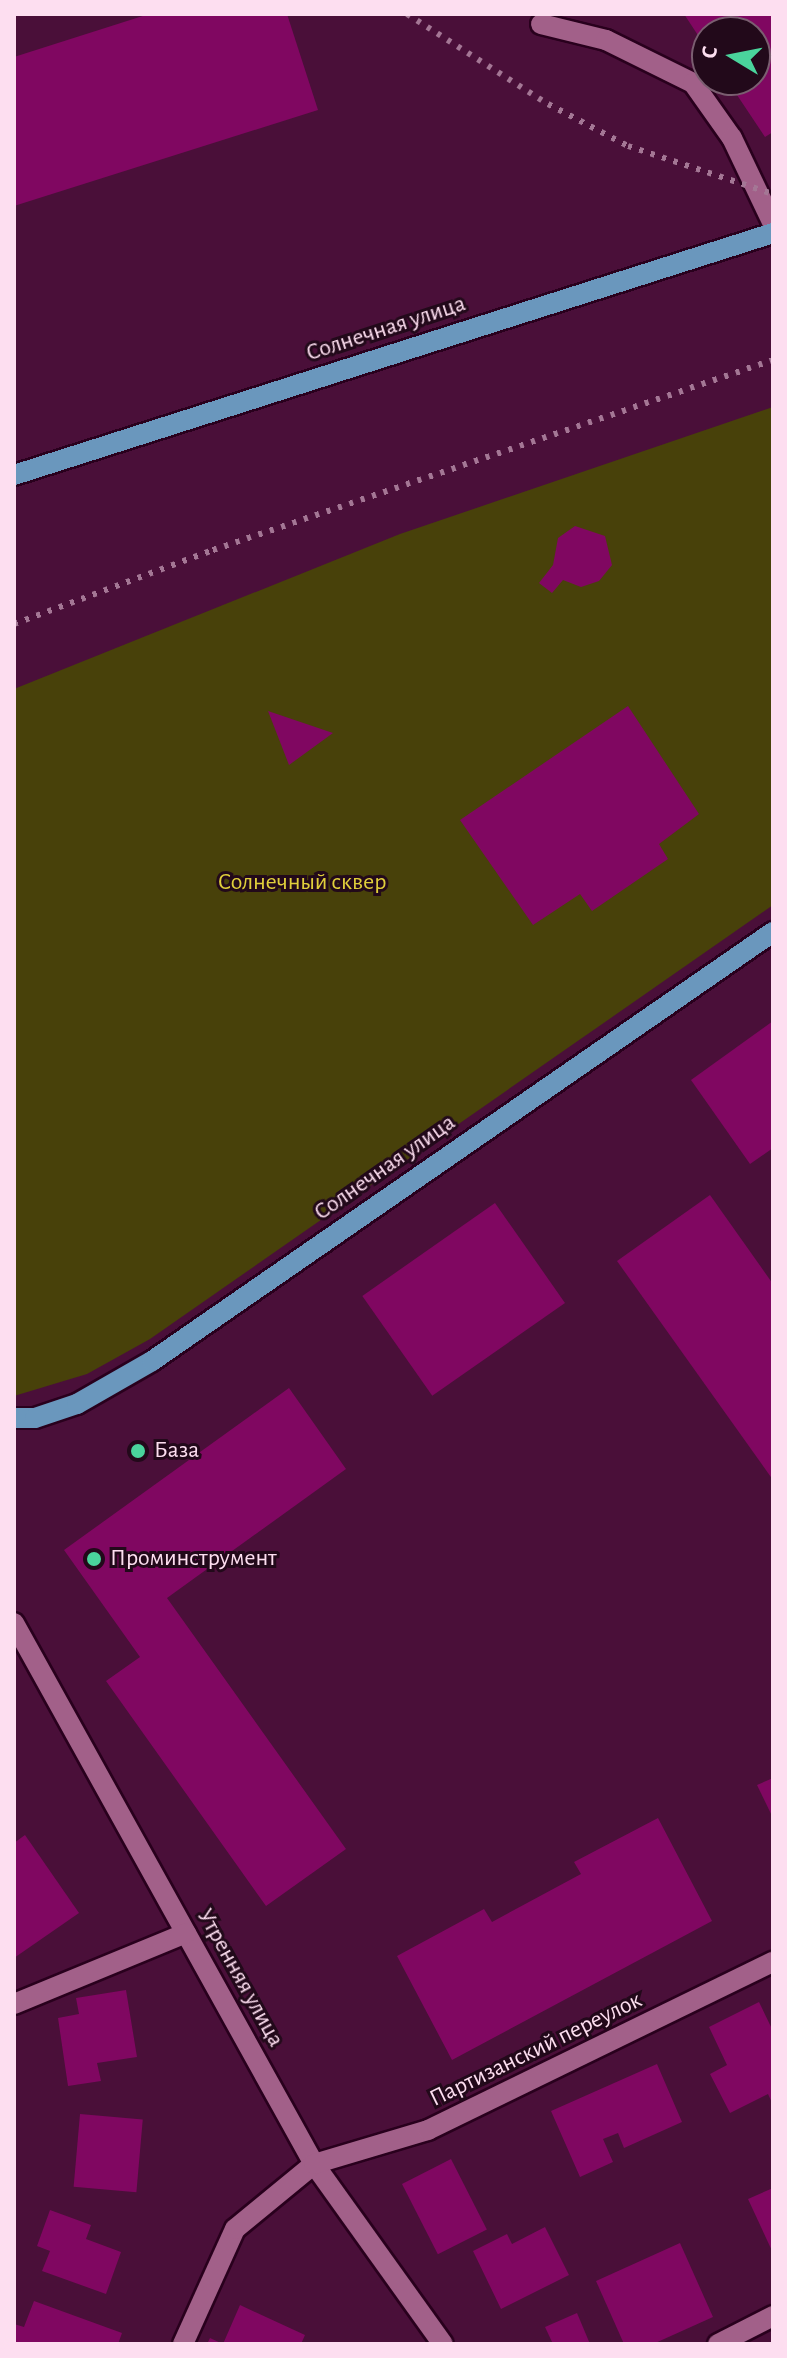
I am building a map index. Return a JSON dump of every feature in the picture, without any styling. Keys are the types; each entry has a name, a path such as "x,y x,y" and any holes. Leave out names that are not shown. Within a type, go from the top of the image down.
{"main road":[{"name":"Солнечная улица","path":"14,475 773,233"},
{"name":"Солнечная улица","path":"14,1418 35,1418 77,1404 152,1361 773,932"}],"street":[{"path":"541,24 606,40 693,83 732,138 773,224"},
{"name":"Утренняя улица","path":"14,1623 314,2164 443,2344"},
{"path":"14,2004 186,1933"},
{"name":"Партизанский переулок","path":"314,2164 428,2130 773,1962"},
{"path":"183,2344 235,2229 314,2164"},
{"path":"718,2344 773,2316"}],"green space":[{"name":"Солнечный сквер","path":"773,407 773,905 150,1339 87,1374 14,1396 14,689 400,534"}],"building":[{"path":"149,14 287,14 318,110 14,206 14,57"},
{"path":"684,14 773,14 773,132 765,137 738,96 771,96 771,16 691,16 691,25"},
{"path":"575,526 605,536 612,565 599,581 581,587 563,580 552,593 539,583 553,565 558,538"},
{"path":"628,706 699,814 659,844 668,859 592,911 580,894 533,925 460,820"},
{"path":"268,711 333,733 289,765"},
{"path":"773,1021 773,1148 750,1164 691,1080"},
{"path":"710,1195 773,1284 773,1480 617,1261"},
{"path":"495,1203 565,1303 432,1396 362,1296"},
{"path":"289,1388 346,1469 167,1598 346,1849 266,1906 106,1681 140,1657 64,1550"},
{"path":"773,1778 773,1818 757,1785"},
{"path":"658,1818 712,1921 452,2060 397,1956 484,1909 492,1922 581,1874 574,1862"},
{"path":"25,1835 79,1913 14,1958 14,1843"},
{"path":"126,1990 137,2057 97,2063 101,2081 68,2086 58,2018 79,2014 76,1998"},
{"path":"759,2002 773,2031 773,2105 768,2094 730,2113 710,2074 727,2065 709,2027"},
{"path":"657,2064 682,2122 624,2148 618,2133 603,2139 613,2162 580,2177 551,2111"},
{"path":"80,2114 143,2119 136,2192 74,2187"},
{"path":"451,2159 487,2229 438,2254 402,2184"},
{"path":"773,2188 773,2253 748,2199"},
{"path":"50,2210 91,2225 86,2239 121,2252 106,2294 42,2271 50,2251 37,2246"},
{"path":"545,2227 569,2275 501,2309 473,2251 507,2234 512,2244"},
{"path":"680,2243 713,2317 653,2344 624,2344 596,2281"},
{"path":"34,2301 122,2333 118,2344 14,2344 14,2324 24,2327"},
{"path":"240,2305 305,2335 301,2344 223,2344"},
{"path":"577,2313 590,2344 553,2344 545,2327"},
{"path":"210,2338 223,2344 207,2344"}],"railway":[{"path":"407,14 548,104 628,146 773,194"},
{"path":"14,624 213,550 773,360"}],"place":[{"name":"База","path":"138,1451"},
{"name":"Проминструмент","path":"94,1559"}]}
